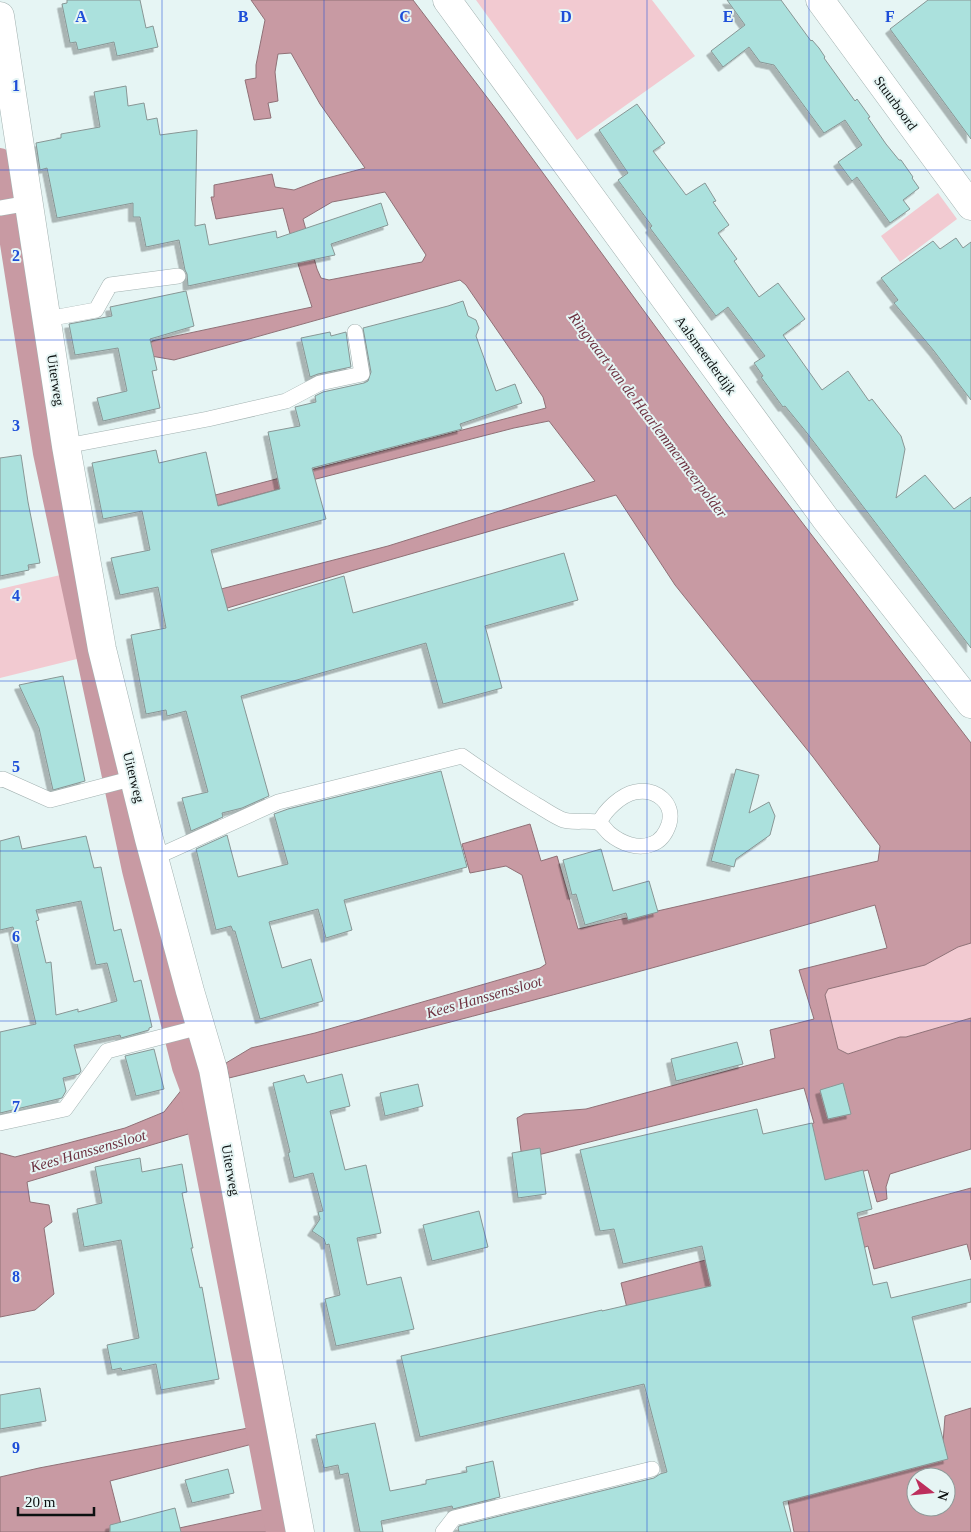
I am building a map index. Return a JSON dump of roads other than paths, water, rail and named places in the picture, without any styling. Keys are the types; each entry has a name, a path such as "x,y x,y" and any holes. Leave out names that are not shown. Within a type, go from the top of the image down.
{"street":[{"name":"Aalsmeerderdijk","path":"447,0 825,518 971,704"},
{"name":"Stuurboord","path":"820,0 971,206"},
{"name":"Uiterweg","path":"0,16 13,206 47,319 66,446 102,648 122,782 154,858 193,1028 215,1079 300,1532"}],"lane":[{"path":"47,319 96,310 110,285 178,276"},
{"path":"66,446 208,419 286,401 320,383 362,374 356,332"},
{"path":"154,858 278,802 462,756 499,782 563,820 599,823 610,834 628,844 640,847 653,844 662,837 670,819 670,808 658,795 635,792 612,806 602,816 599,823"},
{"path":"0,780 3,779 50,800 122,782"},
{"path":"0,1123 65,1109 107,1051 193,1028"},
{"path":"444,1532 454,1518 652,1469"}],"water":[{"path":"251,0 413,0 502,117 726,423 971,743 971,943 958,947 925,965 828,989 825,995 838,1049 848,1054 900,1037 906,1037 971,1018 971,1149 890,1174 886,1187 887,1199 877,1202 868,1170 788,1190 776,1133 814,1123 804,1088 522,1159 517,1118 524,1114 586,1109 775,1058 770,1030 814,1019 799,970 887,948 875,905 553,995 229,1078 226,1063 251,1048 315,1033 540,968 546,964 522,875 506,866 470,873 462,844 530,824 541,861 557,856 578,929 878,861 880,846 813,757 675,585 616,495 194,618 190,597 388,546 595,481 549,421 514,428 187,514 185,503 546,408 543,397 466,285 460,280 174,360 151,356 149,346 152,341 312,307 283,208 216,219 211,197 214,197 214,185 272,174 275,187 294,190 320,180 365,168 320,104 291,53 278,54 275,72 278,101 268,103 271,118 254,120 245,80 256,78 256,65 265,20","holes":["385,192 426,255 422,262 329,280 321,278 303,219 332,202"]},
{"name":"Kees Hanssenssloot","path":"194,1074 202,1093 205,1129 27,1182 30,1202 49,1205 52,1222 44,1228 54,1294 35,1310 0,1317 0,1153 15,1157 125,1128 164,1112"},
{"path":"971,1188 971,1260 967,1244 874,1269 868,1246 849,1253 627,1308 621,1283"},
{"path":"971,1408 971,1532 794,1532 787,1495 942,1456 945,1416"},
{"path":"264,1425 268,1440 110,1481 123,1532 0,1532 0,1477"},
{"path":"280,1506 286,1532 161,1532"}],"waterway":[{"path":"0,161 46,453 135,870 185,1067 192,1086 279,1532"}],"water label":[{"name":"Ringvaart van de Haarlemmermeerpolder","path":"648,415"}]}
